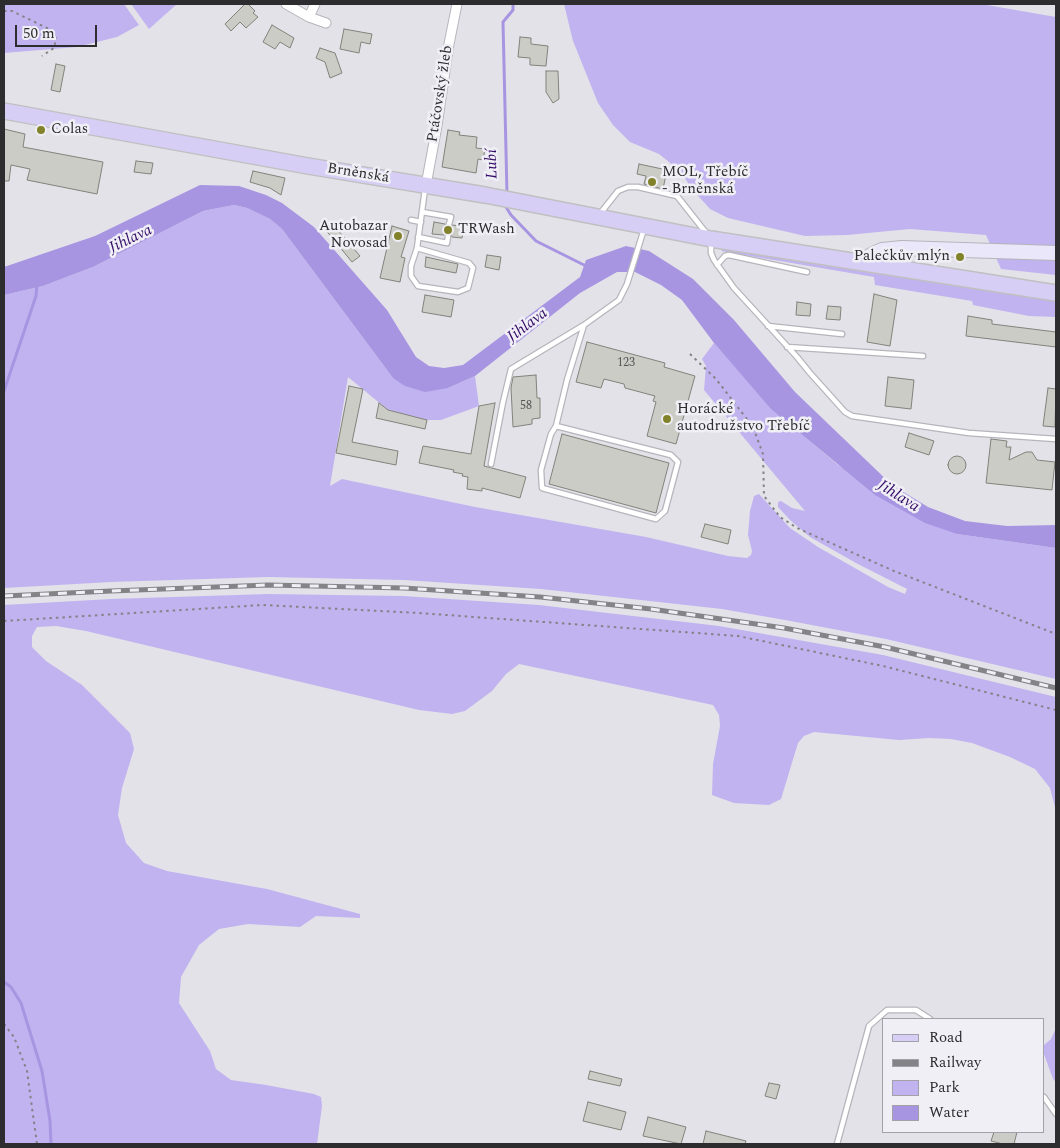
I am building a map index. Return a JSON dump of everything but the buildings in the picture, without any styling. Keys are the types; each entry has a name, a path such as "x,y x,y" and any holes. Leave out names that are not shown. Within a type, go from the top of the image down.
{"main road":[{"name":"Brněnská","path":"4,111 325,169 485,195 645,228 1056,292"}],"street":[{"path":"286,4 309,18 326,23"},
{"path":"309,18 315,4"},
{"name":"Ptáčovský žleb","path":"426,185 457,4"},
{"path":"860,262 882,250 902,248 1056,253"}],"lane":[{"path":"417,248 469,263 474,268 468,288 458,292 418,286 411,276 411,266 417,248 426,185"},
{"path":"597,218 618,191 628,187 638,187 677,196 711,239 711,252 717,265 734,288 833,399 852,416 969,433 1056,439"},
{"path":"422,212 450,217 449,224"},
{"path":"411,220 421,222"},
{"path":"491,464 511,369 584,325 619,300 627,284 645,228"},
{"path":"418,237 447,243 448,236"},
{"path":"717,265 725,256 729,255 807,272"},
{"path":"556,426 670,454 678,462 665,512 656,519 542,488 541,470 551,434 556,426 567,380 584,325"},
{"path":"768,326 842,334"},
{"path":"787,347 923,356"},
{"path":"838,1144 869,1026 887,1010 916,1010 928,1018"},
{"path":"1045,1098 1056,1114"}],"path":[{"path":"4,11 12,11 49,29 56,38 54,48 42,56"},
{"path":"690,354 716,379 753,427 763,454 764,496 780,517 797,528 894,571 1056,634"},
{"path":"4,621 264,606 429,614 738,636 883,666 1056,710"},
{"path":"4,1024 14,1037 26,1071 37,1144"}],"green space":[{"path":"4,4 124,4 139,25 117,37 77,47 4,53"},
{"path":"131,4 177,4 149,29"},
{"path":"564,4 981,4 1056,17 1056,275 1001,269 986,235 910,229 847,235 805,236 728,218 710,209 693,190 680,171 659,154 630,142 613,125 598,103 573,41"},
{"path":"234,205 247,208 270,219 282,229 393,378 448,388 475,376 479,406 441,420 427,420 388,410 348,377 330,486 342,479 475,507 646,537 728,556 747,558 751,555 752,551 748,535 750,511 754,496 759,494 790,528 818,547 888,587 905,594 907,589 810,537 778,507 778,502 781,501 792,508 805,511 704,390 706,366 702,359 714,343 772,409 838,465 957,534 1056,548 1056,679 886,639 785,620 722,609 541,589 404,580 268,577 111,582 4,588 4,295 43,286 93,267 203,211"},
{"path":"724,248 1056,300 1056,317 1029,316 973,305 972,301 875,285 874,277 721,251"},
{"path":"268,594 403,596 539,605 719,626 883,655 1056,697 1056,811 1050,788 1035,769 1010,757 972,743 951,739 899,740 814,732 804,736 798,743 781,799 769,805 734,803 712,795 713,764 720,726 719,715 713,705 519,664 506,674 492,691 465,711 452,714 419,710 86,631 56,626 37,627 32,636 32,647 46,661 82,685 130,733 134,749 122,788 118,815 126,843 144,863 167,871 267,889 360,914 360,918 316,916 300,927 248,924 219,929 199,945 181,977 179,1003 210,1051 216,1069 231,1080 314,1094 321,1097 322,1106 317,1144 4,1144 4,605 111,599"},
{"path":"1056,1028 1056,1082 1053,1079 1045,1057 1045,1044 1051,1039"}],"water":[{"name":"Jihlava","path":"200,185 239,186 266,195 282,203 314,227 387,310 416,357 429,366 444,368 463,365 580,277 586,260 626,246 649,251 693,279 734,320 795,392 892,485 928,507 965,521 1007,526 1056,525 1056,548 957,534 925,523 875,495 771,409 714,343 682,300 661,285 635,272 617,272 580,293 475,376 448,388 425,392 405,386 393,378 282,229 270,219 247,208 234,205 203,211 93,267 43,286 4,295 4,267 95,236"}],"waterway":[{"name":"Lubí","path":"507,194 503,22 513,10 513,4"},
{"name":"Lubí","path":"506,203 506,207 511,215 536,241 586,266"},
{"path":"4,391 36,296 37,284"},
{"path":"4,982 11,987 21,1003 42,1071 50,1121 51,1144"}],"railway":[{"path":"4,596 268,585 404,588 540,597 651,609 784,628 885,647 1056,688"}],"place":[{"name":"Colas","path":"41,130"},
{"name":"MOL, Třebíč - Brněnská","path":"652,182"},
{"name":"TRWash","path":"448,230"},
{"name":"Autobazar Novosad","path":"398,236"},
{"name":"Palečkův mlýn","path":"960,257"},
{"name":"Horácké autodružstvo Třebíč","path":"667,419"}]}
